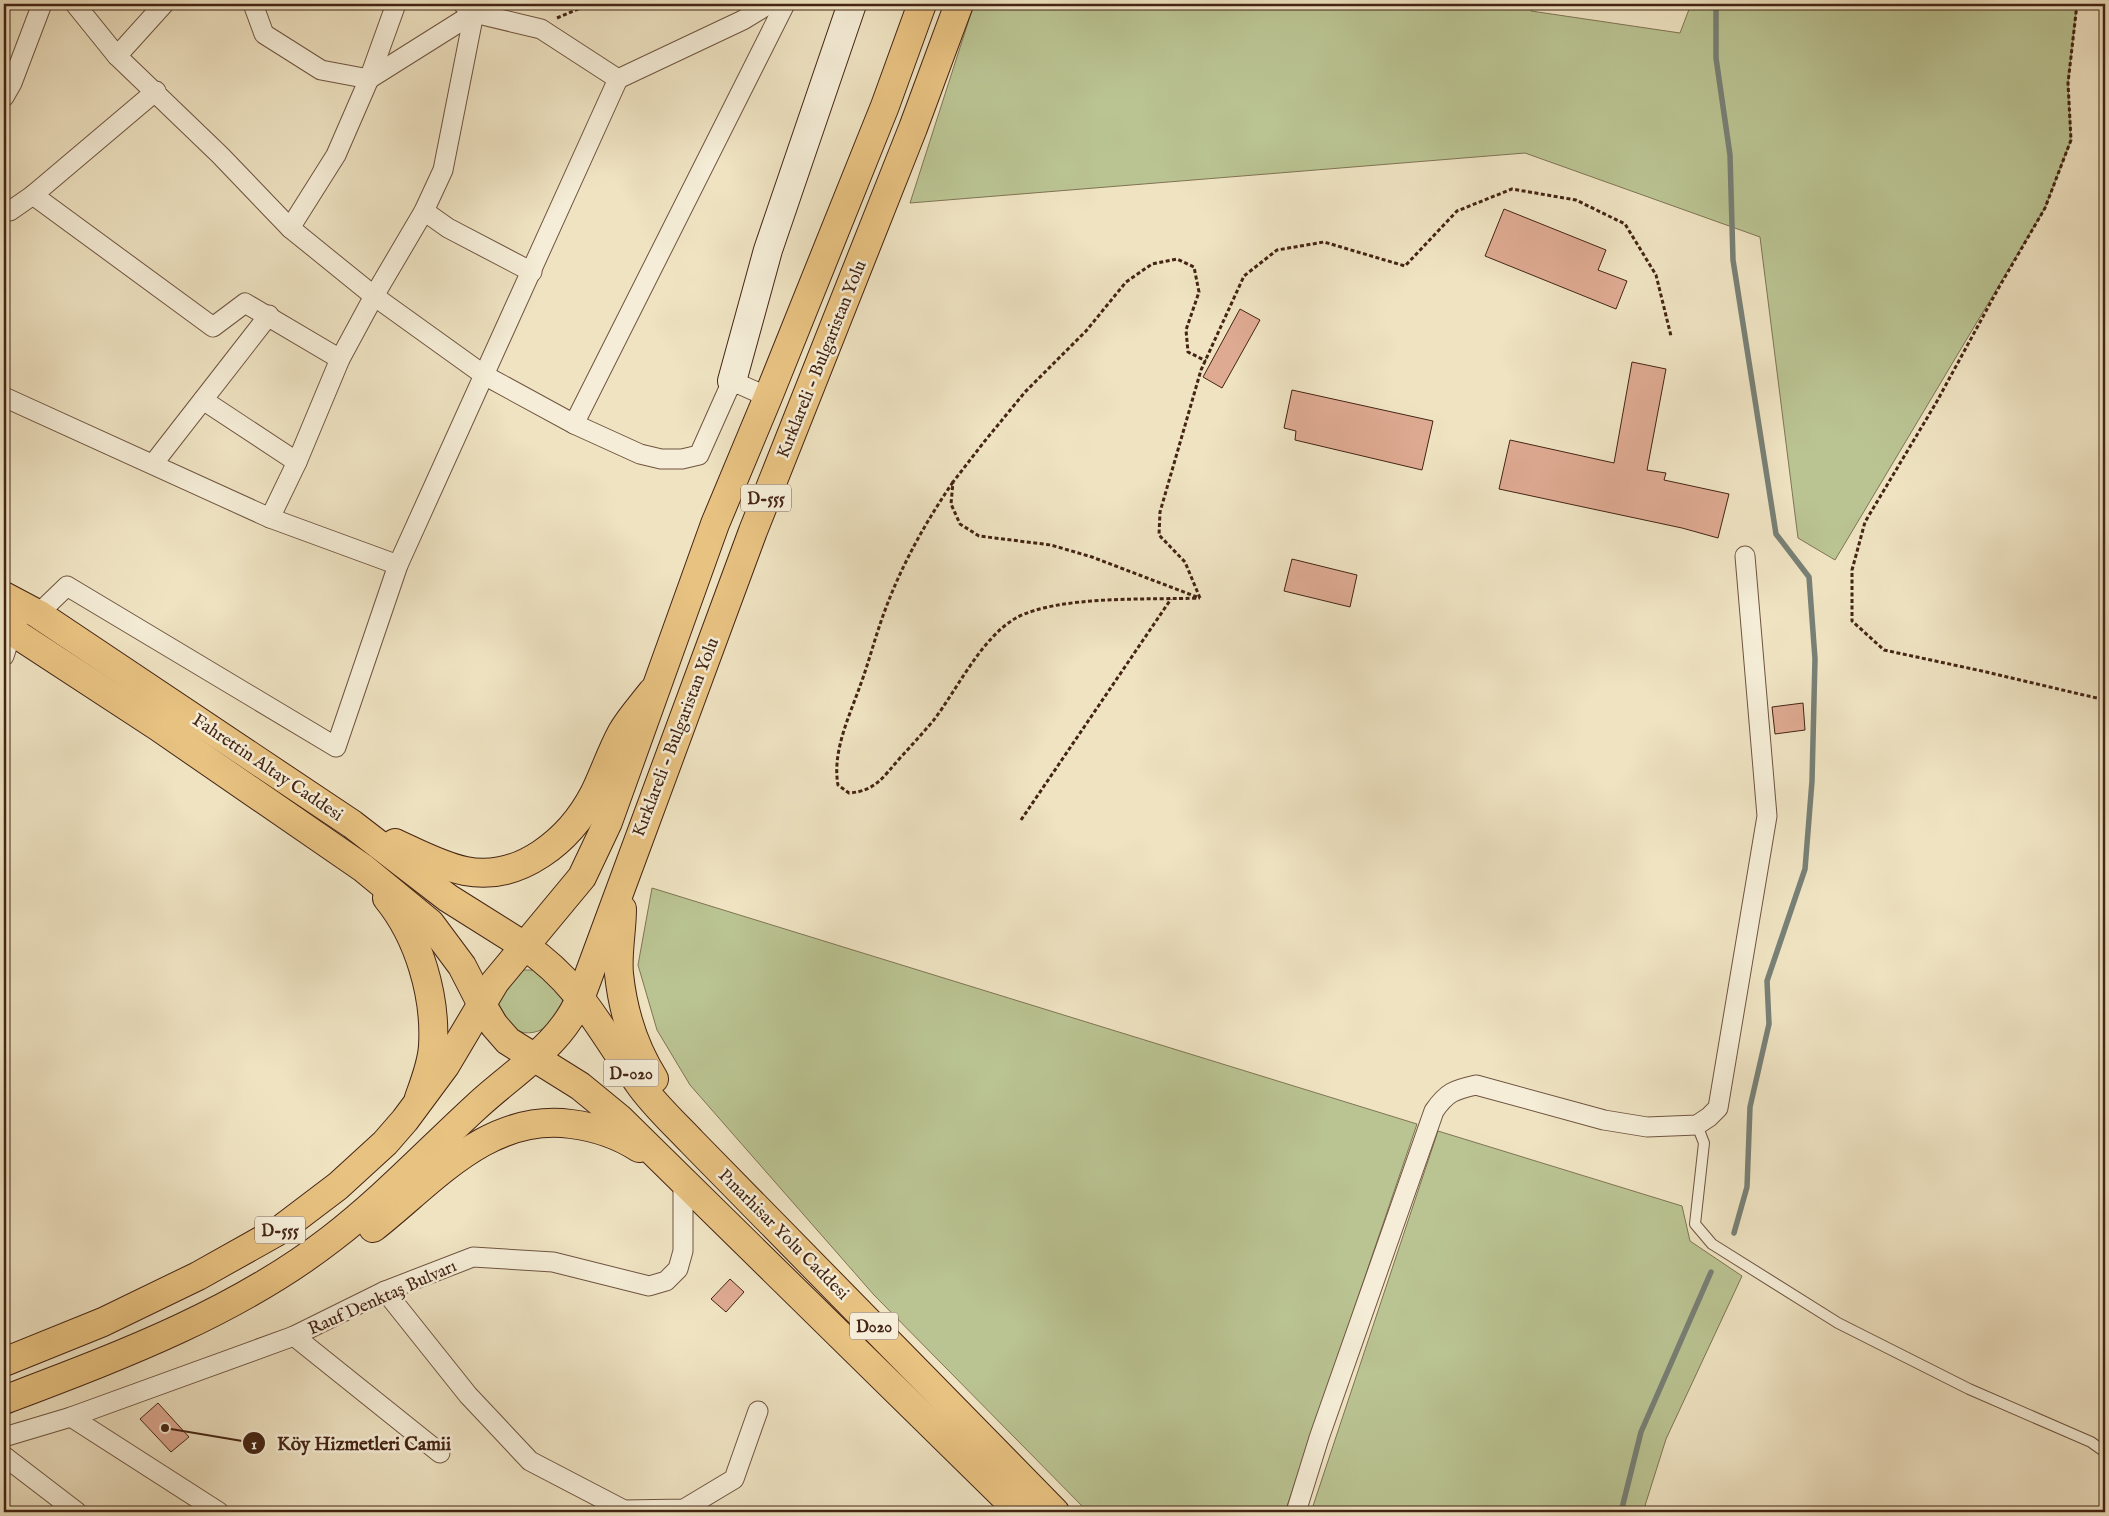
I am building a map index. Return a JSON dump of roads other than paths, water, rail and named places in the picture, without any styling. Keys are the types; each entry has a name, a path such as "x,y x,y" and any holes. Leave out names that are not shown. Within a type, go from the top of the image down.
{"main road":[{"name":"Kırklareli - Bulgaristan Yolu","path":"526,947 582,877 608,822 715,524 768,397 884,106 922,4"},
{"name":"Kırklareli - Bulgaristan Yolu","path":"580,996 753,530 913,128 959,4"},
{"name":"Fahrettin Altay Caddesi","path":"4,596 33,612 352,824 448,898 526,947"},
{"name":"Fahrettin Altay Caddesi","path":"6,638 157,726 293,821 334,847 396,894 430,924 457,959 481,1003"},
{"path":"352,824 432,860 466,871 487,873 506,870 530,861 559,840 576,823 594,794 622,731 657,685"},
{"path":"334,847 369,878 395,908 413,939 418,954 430,998 433,1047 429,1070 415,1108"},
{"path":"622,879 619,973 630,1030 641,1057 692,1142"},
{"name":"Pınarhisar Yolu Caddesi","path":"526,947 542,958 580,996 639,1084 692,1142 1055,1512"},
{"name":"D-555","path":"4,1362 103,1322 198,1276 280,1230 338,1186 362,1165 415,1108 444,1066 495,982 526,947"},
{"name":"D-555","path":"4,1400 113,1358 238,1300 305,1258 351,1223 483,1101 535,1058 563,1028 576,1009 580,996"},
{"name":"Pınarhisar Yolu Caddesi","path":"481,1003 494,1025 508,1040 602,1102 683,1179 1020,1512"},
{"path":"238,1300 292,1279 327,1260 379,1223 467,1152 506,1130 524,1124 561,1122 604,1132 637,1147 683,1179"}],"street":[{"path":"4,97 12,83 42,4"},
{"path":"75,4 117,56 156,91 290,228 374,296 484,374 574,424 640,454 661,459 682,459 699,455 732,381 768,250 852,4"},
{"path":"117,56 164,4"},
{"path":"253,4 264,34 321,70 369,80 468,8"},
{"path":"290,228 336,155 369,80 396,4"},
{"path":"6,638 33,612 67,586 336,747 398,565 618,79 743,20 769,4"},
{"path":"574,424 785,4"},
{"path":"468,8 536,28 618,79"},
{"path":"270,518 297,462 340,358 424,211 443,170 468,8"},
{"path":"4,208 10,210 34,195 156,91"},
{"path":"34,195 213,327 245,303 269,315 340,358"},
{"path":"424,211 448,228 532,272"},
{"path":"153,464 269,315"},
{"path":"732,381 768,397"},
{"path":"4,397 270,518 398,565"},
{"path":"203,400 297,462"},
{"path":"1296,1512 1319,1438 1434,1111 1444,1096 1457,1089 1476,1085 1604,1120 1647,1127 1697,1125 1709,1118 1718,1108 1767,816 1745,556"},
{"name":"Rauf Denktaş Bulvarı","path":"4,1437 71,1417 294,1336 385,1291 473,1257 553,1262 649,1286 666,1282 678,1269 683,1251 683,1179"},
{"path":"385,1291 468,1395 530,1461 624,1510 684,1509 734,1479 758,1411"},
{"path":"294,1336 440,1453"},
{"path":"71,1417 219,1512"},
{"path":"4,1456 69,1510"}],"lane":[{"path":"1697,1125 1704,1143 1695,1224 1712,1244 1838,1324 1969,1389 2092,1442 2105,1452"}],"waterway":[{"path":"1716,4 1716,58 1730,155 1733,260 1776,534 1809,577 1815,659 1812,781 1805,869 1767,981 1769,1024 1750,1107 1747,1187 1734,1233"},
{"path":"1621,1512 1641,1432 1711,1272"}],"place":[{"name":"Köy Hizmetleri Camii","path":"165,1428"}]}
